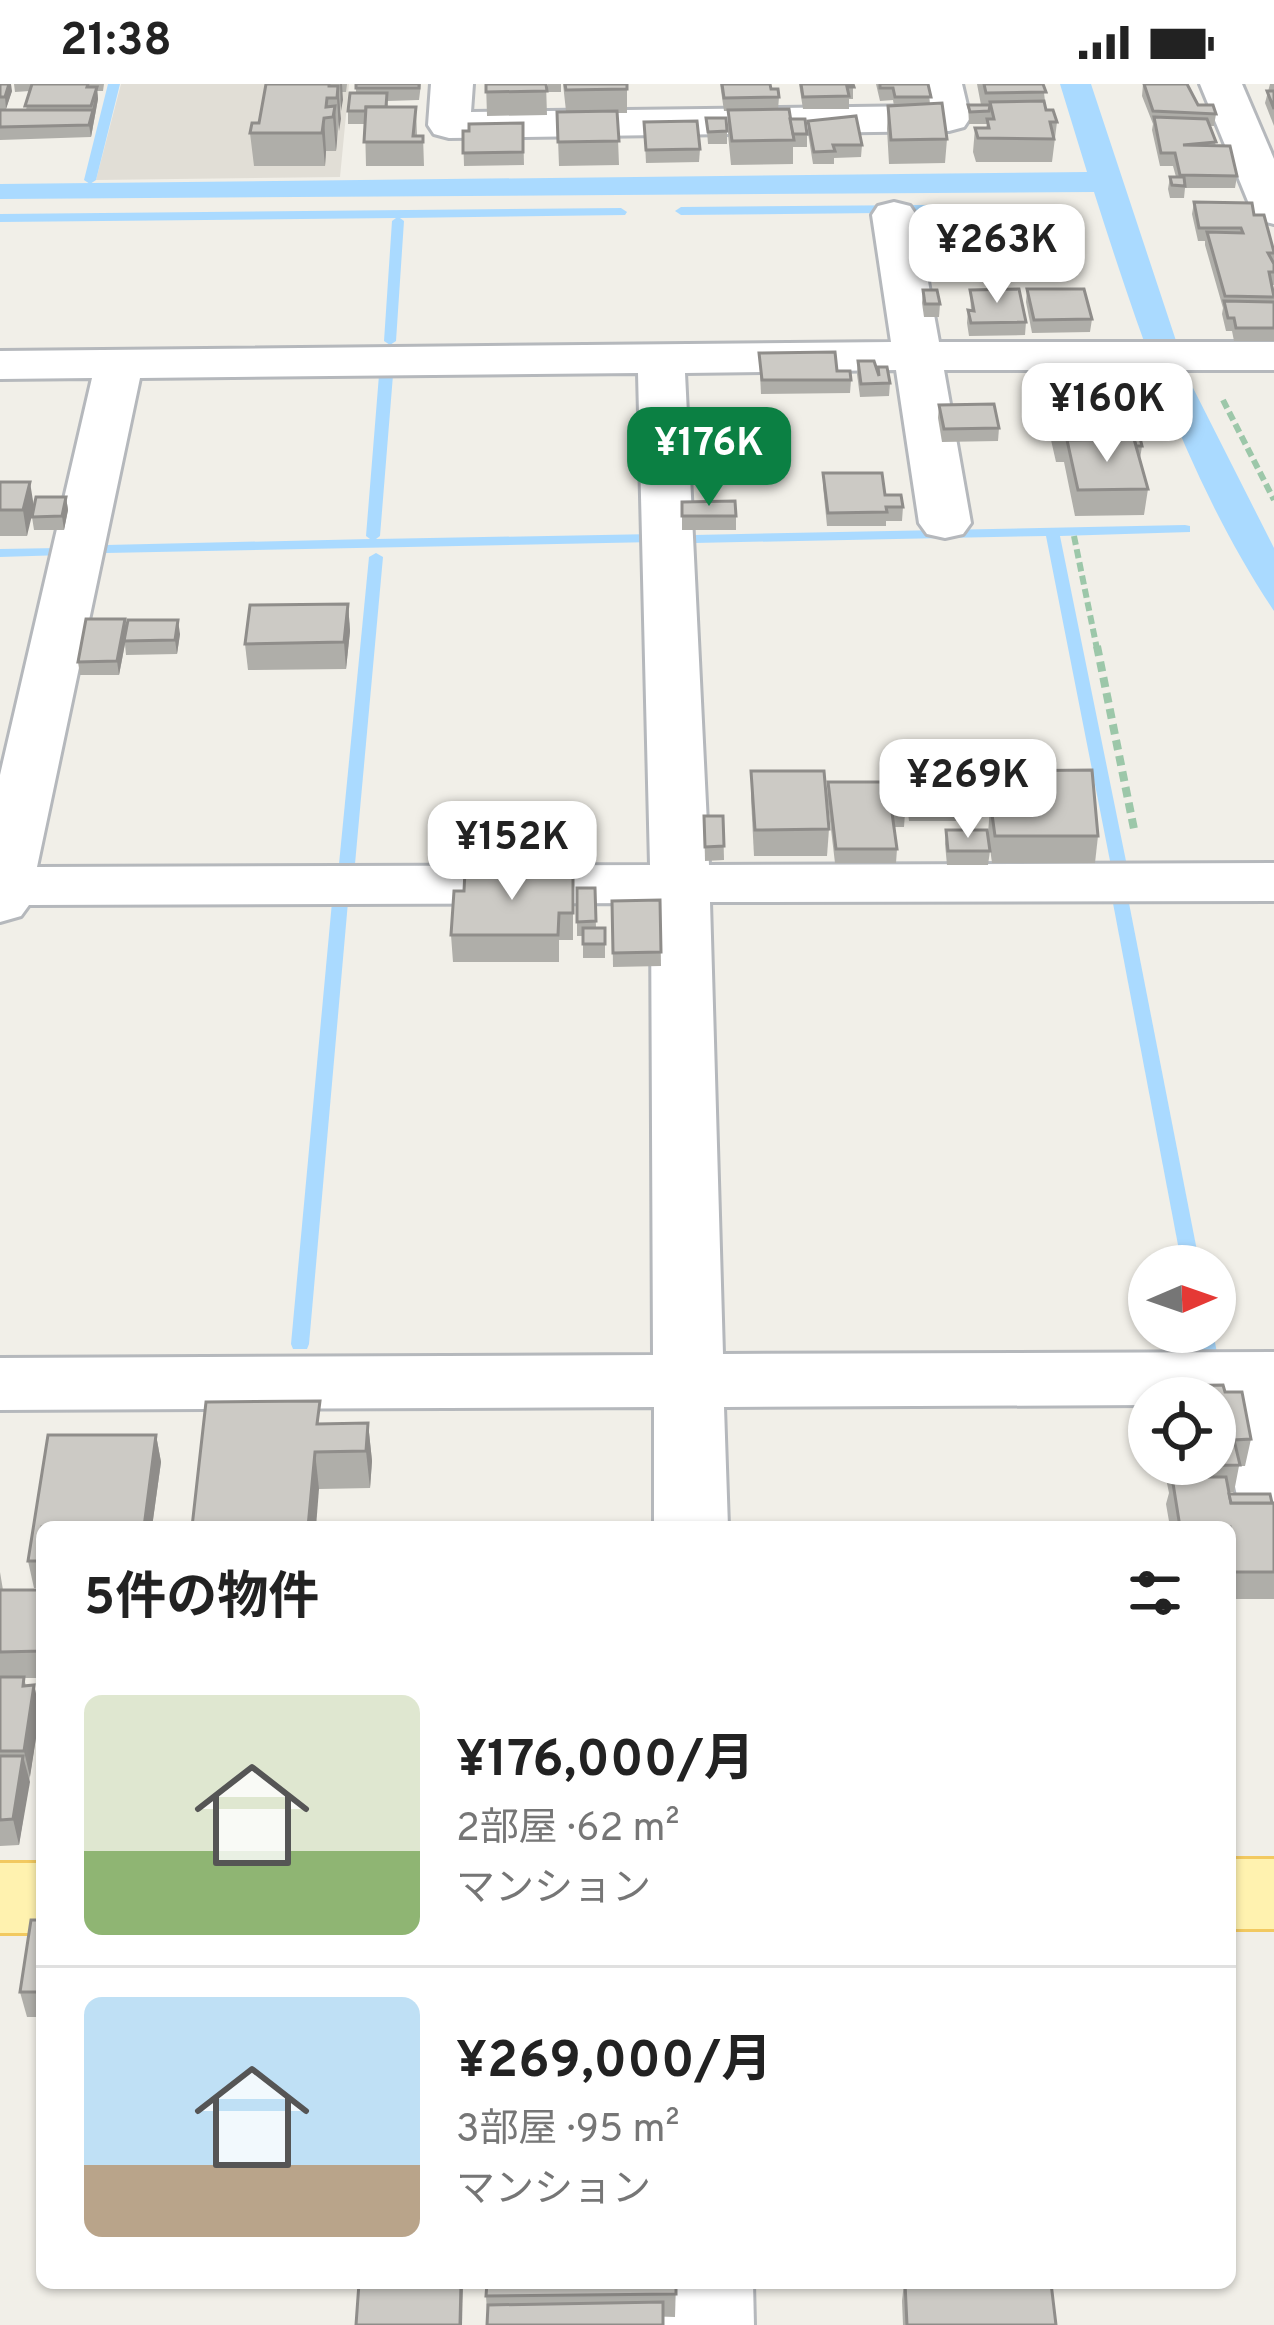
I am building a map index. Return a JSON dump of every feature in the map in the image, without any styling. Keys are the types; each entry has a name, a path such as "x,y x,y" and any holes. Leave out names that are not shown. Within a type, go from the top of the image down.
{"main road":[{"path":"1236,1894 1274,1894"},
{"path":"0,1898 36,1898"}],"street":[{"path":"452,84 449,125 949,118 941,84"},
{"path":"1221,84 1264,166 1274,211"},
{"path":"894,215 945,523"},
{"path":"0,364 1274,356"},
{"path":"661,359 680,882 691,1521"},
{"path":"119,363 1,892 680,882 1274,882"},
{"path":"0,1384 1261,1378 1274,1500"},
{"path":"708,2289 709,2325"}],"path":[{"path":"1199,355 1274,500"},
{"path":"1073,536 1145,882"}],"shaded area":[{"path":"121,84 349,84 340,177 96,180"}],"water":[{"path":"1060,84 1091,84 1189,380 1274,548 1274,611 1216,512 1169,408 1094,192 0,199 0,184 1087,172"}],"building":[{"path":"0,84 9,84 5,97 0,97"},
{"path":"32,84 97,87 91,106 25,106"},
{"path":"266,84 338,86 337,98 327,98 326,107 335,106 333,117 324,118 322,133 250,133 252,123 259,123"},
{"path":"356,84 419,84 419,88 356,88"},
{"path":"486,84 546,84 547,91 486,92"},
{"path":"565,84 627,84 627,89 566,90"},
{"path":"722,84 770,84 771,89 778,89 779,97 724,98"},
{"path":"801,84 854,87 847,87 849,96 803,97"},
{"path":"880,84 928,84 931,97 895,97 893,88 880,88"},
{"path":"984,84 1043,84 1046,92 986,93"},
{"path":"1144,84 1187,84 1198,105 1213,105 1216,114 1153,111"},
{"path":"350,93 387,93 386,107 348,111"},
{"path":"1044,101 1057,122 1050,122 1054,139 978,138 975,128 989,128 987,119 994,119 990,102"},
{"path":"942,103 947,139 891,140 888,106"},
{"path":"968,105 990,105 989,111 970,112"},
{"path":"366,107 416,107 413,136 423,136 423,142 364,142"},
{"path":"789,109 794,140 732,141 728,110"},
{"path":"0,110 93,110 89,125 0,127"},
{"path":"617,111 619,141 558,142 557,112"},
{"path":"856,116 862,145 833,145 835,151 814,152 808,121"},
{"path":"1154,117 1207,119 1216,142 1183,145 1230,146 1237,176 1180,175 1175,153 1161,153"},
{"path":"706,118 726,118 727,131 708,132"},
{"path":"790,119 805,119 807,134 793,134"},
{"path":"697,121 700,149 646,150 644,122"},
{"path":"523,123 523,152 463,153 463,131 469,131 469,124"},
{"path":"1170,177 1184,177 1185,186 1172,185"},
{"path":"1194,202 1252,203 1254,215 1264,215 1274,252 1268,253 1274,264 1274,272 1269,272 1274,297 1225,296 1207,232 1243,233 1241,228 1199,228"},
{"path":"1019,289 1026,322 971,323 970,290"},
{"path":"1027,289 1084,289 1092,319 1034,320"},
{"path":"923,290 937,290 940,304 925,304"},
{"path":"1224,301 1274,302 1274,328 1236,328"},
{"path":"835,352 837,371 850,371 851,380 762,380 759,353"},
{"path":"858,361 874,361 879,376 878,367 887,367 890,383 861,384"},
{"path":"1115,391 1127,435 1059,436 1048,392"},
{"path":"994,404 999,428 944,429 939,405"},
{"path":"1134,439 1148,489 1078,490 1067,440"},
{"path":"823,473 882,473 885,495 901,495 903,507 886,507 887,512 828,513"},
{"path":"0,482 30,482 23,510 0,510"},
{"path":"36,497 66,497 62,516 32,517"},
{"path":"735,501 736,516 682,516 682,502"},
{"path":"348,604 344,642 245,644 250,605"},
{"path":"86,619 125,619 117,661 78,662"},
{"path":"128,620 178,620 175,640 124,641"},
{"path":"1092,770 1098,836 995,836 991,807 998,806 993,771"},
{"path":"751,771 824,771 829,829 755,830"},
{"path":"828,782 902,782 905,813 892,813 897,849 836,849"},
{"path":"907,782 954,782 957,807 910,807"},
{"path":"704,816 723,816 724,846 705,847"},
{"path":"946,830 987,830 990,851 948,851"},
{"path":"573,870 573,913 559,913 558,935 451,935 454,891 464,891 465,871"},
{"path":"577,888 595,888 596,921 577,922"},
{"path":"660,900 661,952 613,953 612,901"},
{"path":"583,928 605,928 605,944 583,944"},
{"path":"1236,1392 1242,1392 1251,1439 1236,1440"},
{"path":"320,1401 317,1424 368,1423 366,1451 315,1452 309,1521 193,1521 206,1402"},
{"path":"48,1435 156,1435 145,1521 36,1521 36,1561 28,1561"},
{"path":"1173,1485 1228,1485 1231,1503 1274,1503 1274,1572 1236,1572 1236,1521 1179,1521"},
{"path":"1229,1494 1270,1494 1272,1503 1231,1503"},
{"path":"0,1590 36,1590 36,1651 0,1652"},
{"path":"0,1677 24,1677 23,1686 34,1685 24,1751 0,1751"},
{"path":"0,1756 23,1756 13,1819 0,1820"},
{"path":"31,1920 36,1920 36,1992 20,1992"},
{"path":"359,2289 461,2289 460,2325 356,2325"},
{"path":"487,2289 676,2289 676,2294 486,2296"},
{"path":"905,2289 1052,2289 1056,2325 907,2325"},
{"path":"663,2302 663,2325 487,2325 488,2305"}],"waterway":[{"path":"90,180 114,84"},
{"path":"681,211 1057,208"},
{"path":"0,218 621,212"},
{"path":"390,341 398,221"},
{"path":"373,536 386,375"},
{"path":"694,539 1185,529"},
{"path":"1052,532 1119,866"},
{"path":"106,549 655,538"},
{"path":"0,553 59,552"},
{"path":"347,864 376,557"},
{"path":"1120,898 1187,1245"},
{"path":"300,1344 340,902"},
{"path":"1208,1353 1209,1358"}]}
